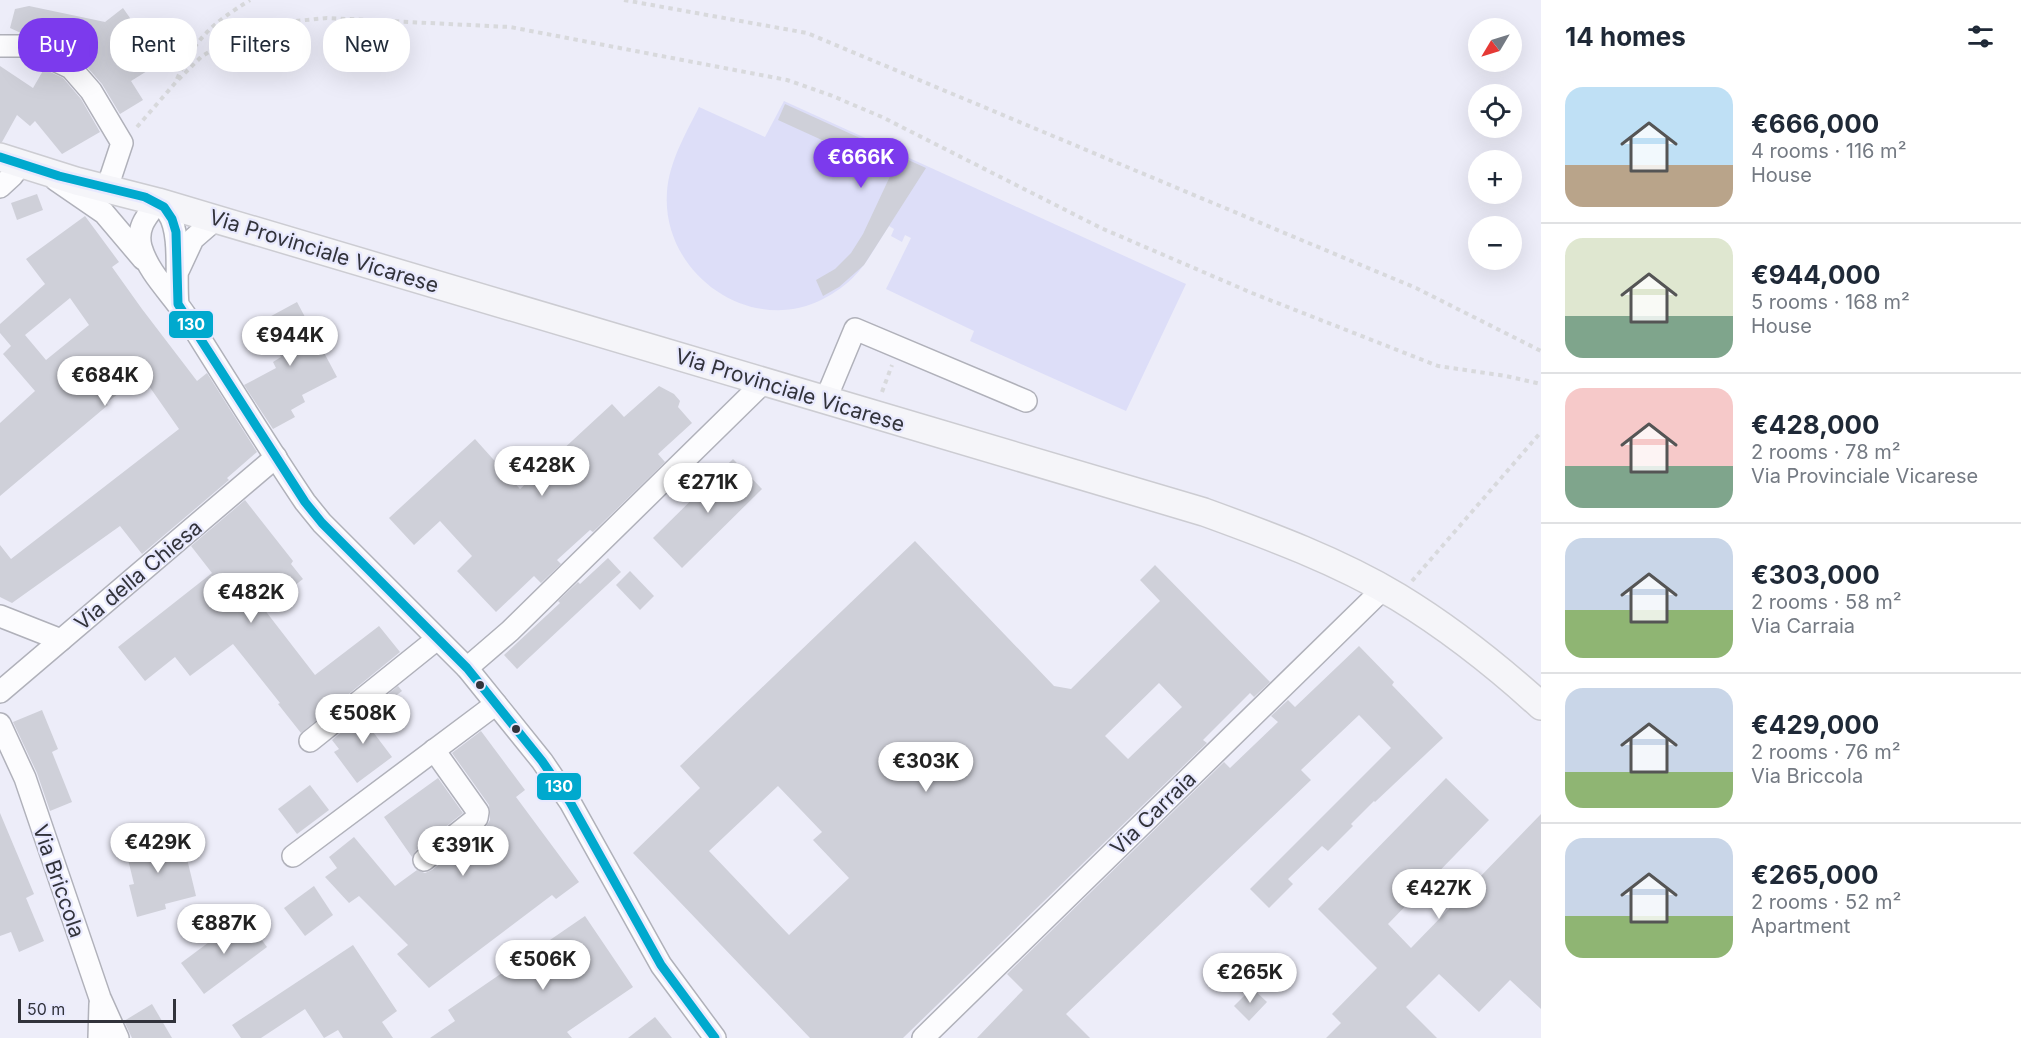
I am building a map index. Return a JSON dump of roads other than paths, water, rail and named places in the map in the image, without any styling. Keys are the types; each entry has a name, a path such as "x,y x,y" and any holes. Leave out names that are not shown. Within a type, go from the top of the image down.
{"main road":[{"name":"Via Provinciale Vicarese","path":"20,164 216,219 1204,512 1310,554 1391,593 1483,657 1541,705"}],"street":[{"path":"0,46 25,46 71,68 91,91 122,143 107,188"},
{"path":"0,187 12,176 20,164 104,213 117,226 178,304 304,502 467,669 542,761 570,802 662,965 715,1038"},
{"path":"149,267 141,245 140,233 145,220 158,202 169,213 174,225 178,304"},
{"path":"177,272 182,258 194,240 216,219"},
{"path":"825,400 855,329 1026,401"},
{"path":"467,669 510,632 764,382"},
{"name":"Via della Chiesa","path":"0,692 276,457"},
{"name":"Via Carraia","path":"923,1038 1391,593"},
{"path":"0,616 61,639"},
{"path":"310,741 437,639"},
{"path":"293,856 496,704"},
{"name":"Via Briccola","path":"0,724 24,778 100,998 118,1038"},
{"path":"424,860 477,818 478,812 434,750"},
{"path":"99,1038 100,998"}]}
